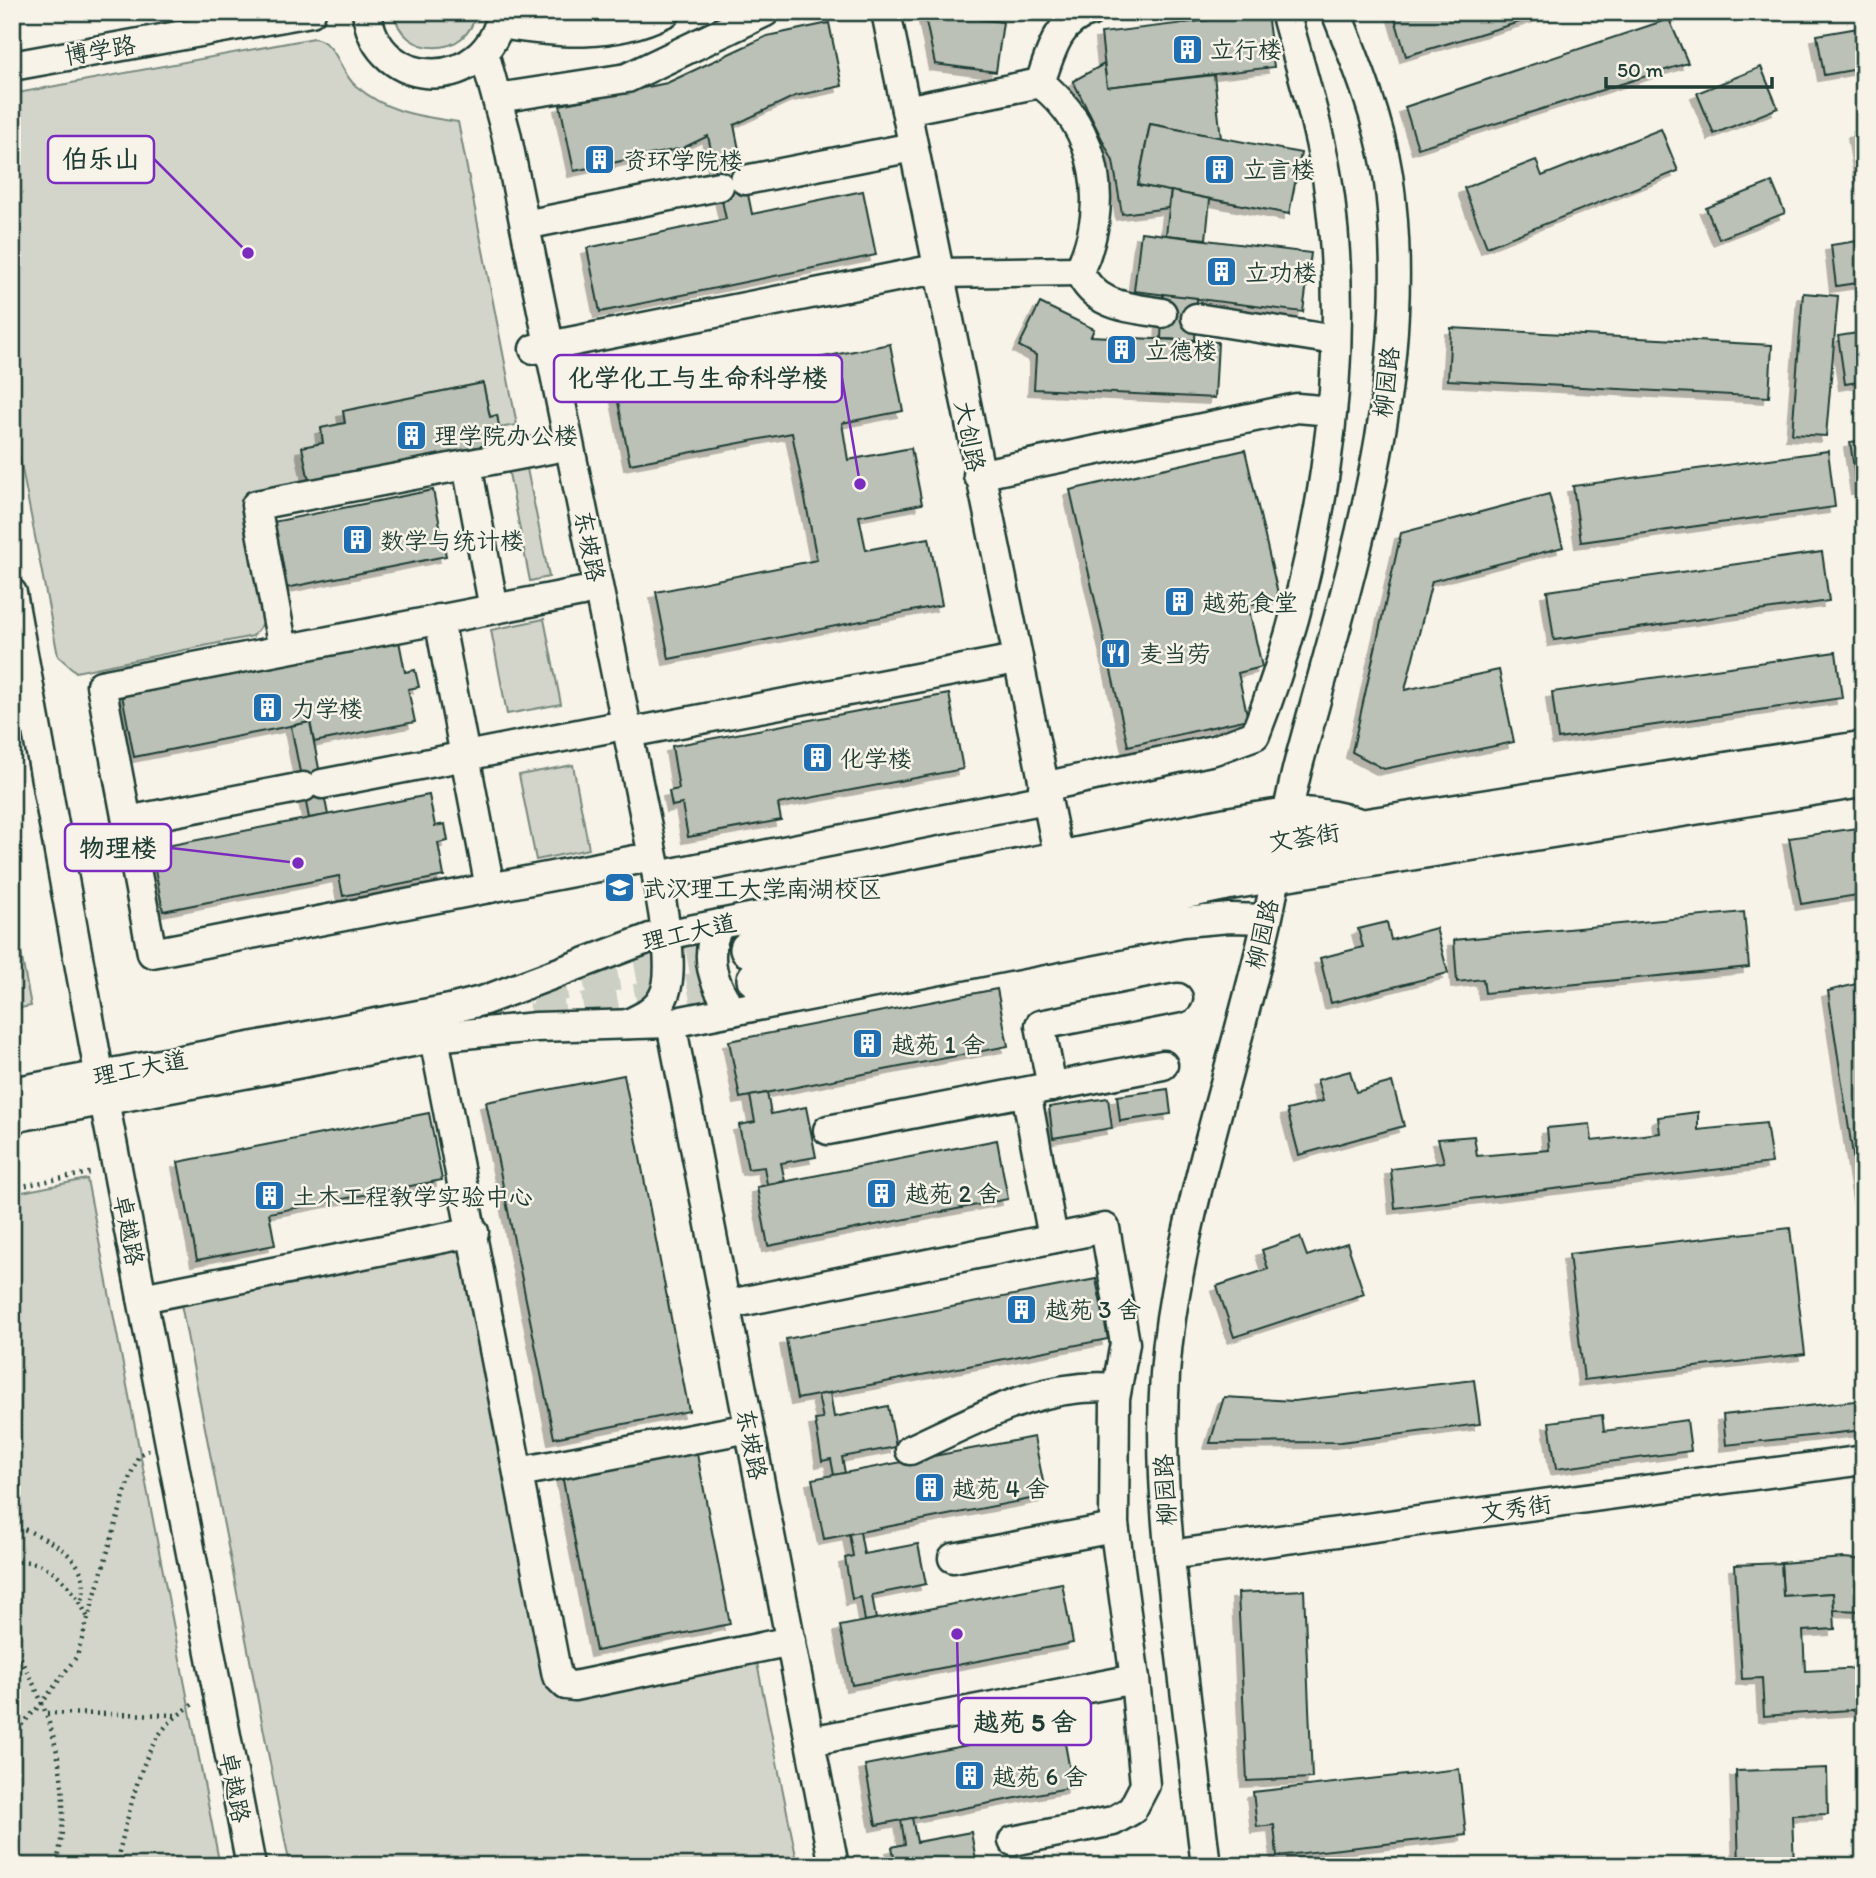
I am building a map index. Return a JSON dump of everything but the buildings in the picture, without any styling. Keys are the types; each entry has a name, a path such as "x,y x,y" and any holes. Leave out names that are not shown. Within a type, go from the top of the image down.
{"main road":[{"name":"文荟街","path":"751,964 1281,841 1864,749"},
{"name":"文荟街","path":"1281,841 1864,779"}],"street":[{"name":"博学路","path":"12,66 311,12"},
{"path":"367,12 376,42 395,62 420,73 447,73 479,57 501,18 564,34 602,32 634,25 666,12"},
{"path":"498,98 627,78 765,12"},
{"name":"大创路","path":"886,12 978,475 1059,858"},
{"path":"1040,83 1058,34 1068,23 1090,12"},
{"path":"582,592 101,684 152,953 490,888 646,868 1045,793 1214,750 1255,735 1275,683 1307,558 1328,460 1335,340 1336,265 1330,197 1307,92 1285,12"},
{"name":"柳园路","path":"1206,1866 1163,1500 1162,1427 1171,1319 1210,1131 1267,919 1281,841 1373,478 1385,402 1396,287 1387,170 1359,68 1336,12"},
{"name":"东坡路","path":"479,57 498,98 525,225 555,448 582,592 619,731"},
{"name":"东坡路","path":"479,57 493,138 542,347 646,868 657,937 668,975 664,995 653,1009 628,1024"},
{"path":"906,110 1040,83 1057,96 1076,122 1094,176 1095,228 1079,271 1089,290 1101,300 1162,313"},
{"path":"525,225 913,147"},
{"path":"542,347 937,271 1079,271"},
{"path":"1196,318 1335,340"},
{"path":"978,475 1297,408 1332,411"},
{"path":"283,649 256,505 555,448"},
{"path":"467,465 494,609"},
{"name":"卓越路","path":"12,593 17,649 251,1866"},
{"path":"439,620 490,888"},
{"path":"127,821 466,756 1016,659"},
{"name":"理工大道","path":"12,1118 102,1088 485,1000 657,937 1059,858 1281,841"},
{"name":"理工大道","path":"12,1093 102,1088 434,1038 536,1027 671,1023 1183,922 1230,918 1267,919"},
{"path":"720,924 710,948 712,970 719,990 733,1011"},
{"path":"1053,1238 1039,1089 1040,1025 1178,998"},
{"name":"东坡路","path":"671,1023 834,1866"},
{"path":"434,1038 474,1233 555,1670 566,1685 574,1686 791,1641"},
{"path":"828,1129 1163,1065"},
{"path":"725,1305 1105,1228 1125,1343 1116,1388 1114,1528 1146,1775 1143,1794 1137,1804 1113,1821 1013,1841"},
{"path":"142,1298 474,1233"},
{"path":"910,1450 1018,1400 1091,1386 1116,1388"},
{"path":"519,1472 749,1428"},
{"name":"文秀街","path":"1169,1555 1864,1460"},
{"path":"953,1558 1114,1528"},
{"path":"810,1741 1135,1679"}],"path":[{"path":"12,1188 117,1167"},
{"path":"12,1735 42,1703 77,1656 137,1459 142,1452 170,1444"},
{"path":"12,1524 45,1539 74,1558 84,1585 81,1604"},
{"path":"12,1563 33,1562 50,1570 70,1587 89,1620"},
{"path":"12,1647 47,1713 60,1780 62,1831 55,1866"},
{"path":"115,1866 144,1768 157,1738 178,1715 216,1687"},
{"path":"47,1713 178,1715"},
{"path":"58,1858 64,1866"}],"shaded area":[{"path":"394,12 476,12 471,27 461,38 449,45 435,47 421,45 409,38 399,27"},
{"path":"314,38 328,46 356,86 380,102 417,115 458,122 517,425 499,428 497,415 490,417 483,383 343,411 345,423 321,428 323,443 303,447 309,481 247,493 270,615 253,636 76,672 58,656 12,417 12,94"},
{"path":"526,464 549,577 530,581 508,468"},
{"path":"544,619 561,704 507,714 491,630"},
{"path":"573,765 589,849 536,860 519,775"},
{"path":"12,906 31,1006 15,1009 18,1024 12,1025"},
{"path":"87,1179 220,1866 12,1866 12,1194"},
{"path":"467,1248 551,1684 756,1658 798,1866 290,1866 181,1304"}],"tunnel":[{"path":"531,989 748,949"},
{"path":"532,1021 755,979"}],"place":[{"name":"立行楼","path":"1187,49"},
{"name":"资环学院楼","path":"600,160"},
{"name":"立言楼","path":"1220,169"},
{"name":"伯乐山","path":"248,253"},
{"name":"立功楼","path":"1222,272"},
{"name":"立德楼","path":"1122,350"},
{"name":"理学院办公楼","path":"411,435"},
{"name":"化学化工与生命科学楼","path":"860,484"},
{"name":"数学与统计楼","path":"357,540"},
{"name":"越苑食堂","path":"1179,602"},
{"name":"麦当劳","path":"1116,653"},
{"name":"力学楼","path":"268,708"},
{"name":"化学楼","path":"817,758"},
{"name":"物理楼","path":"298,863"},
{"name":"武汉理工大学南湖校区","path":"619,888"},
{"name":"越苑 1 舍","path":"868,1044"},
{"name":"越苑 2 舍","path":"882,1193"},
{"name":"土木工程教学实验中心","path":"270,1196"},
{"name":"越苑 3 舍","path":"1022,1309"},
{"name":"越苑 4 舍","path":"929,1488"},
{"name":"越苑 5 舍","path":"957,1634"},
{"name":"越苑 6 舍","path":"969,1776"}]}
